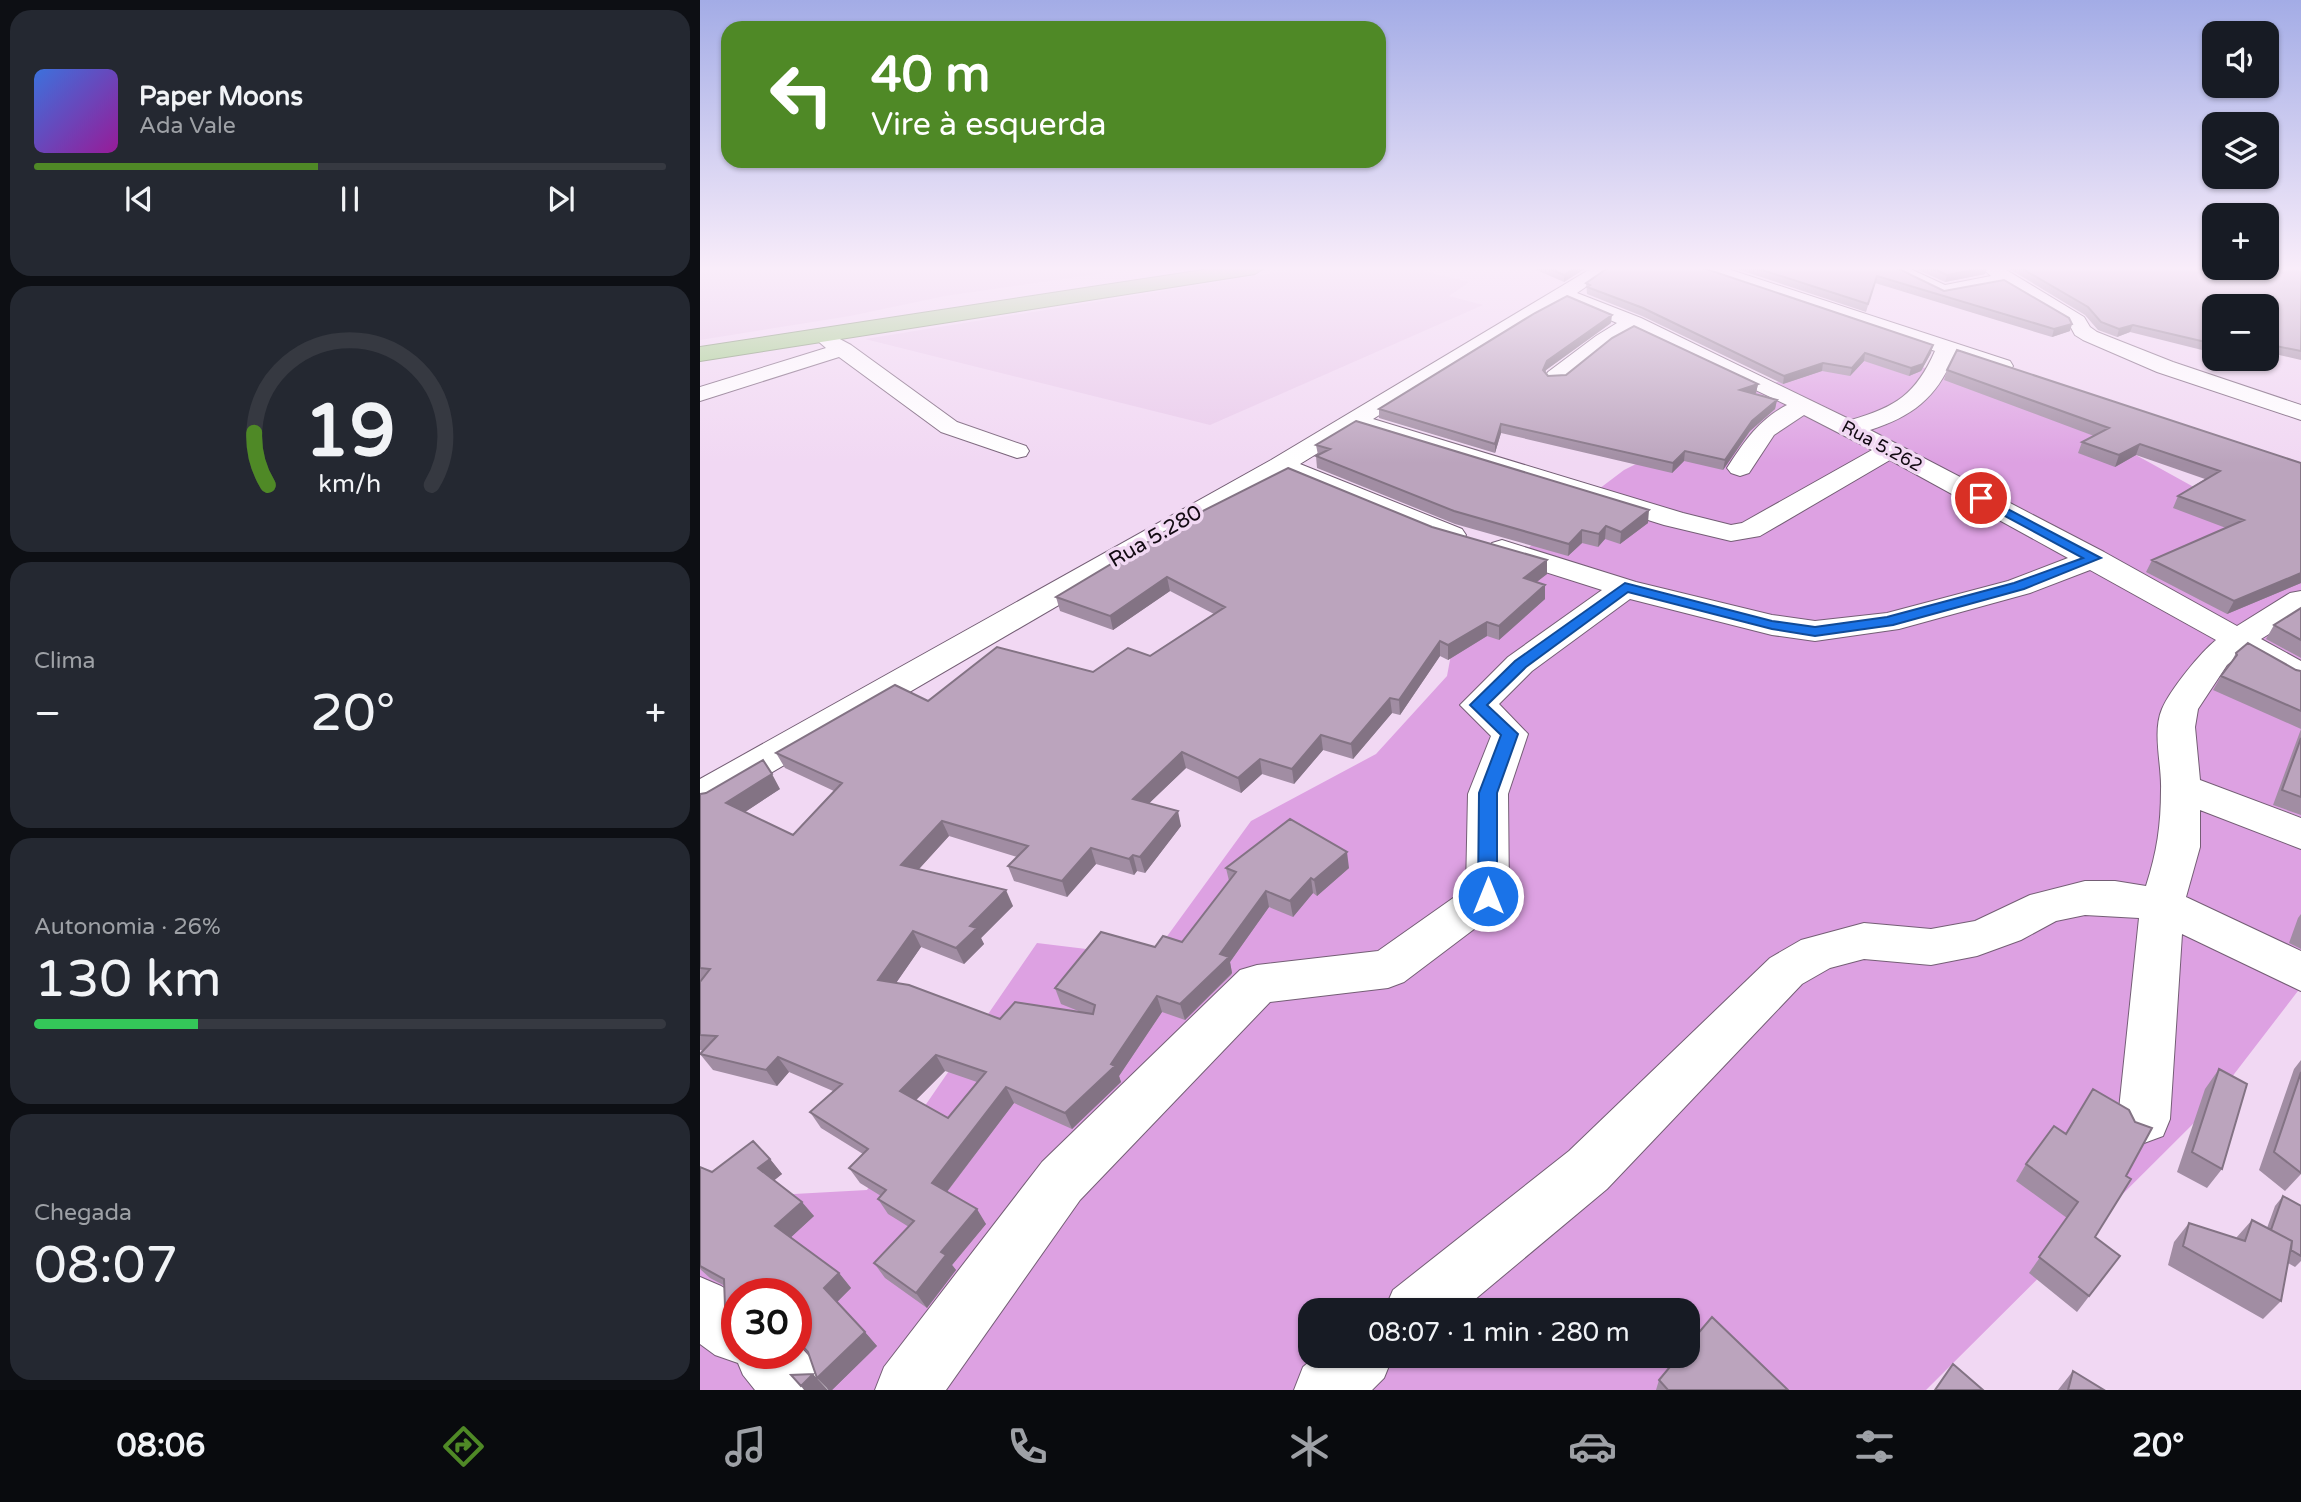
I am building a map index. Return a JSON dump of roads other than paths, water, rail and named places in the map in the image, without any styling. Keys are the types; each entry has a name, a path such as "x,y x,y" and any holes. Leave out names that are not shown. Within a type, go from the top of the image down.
{"highway":[{"path":"700,352 821,333"},
{"path":"700,352 835,333"}],"street":[{"name":"Rua 5.280","path":"700,796 1280,465 1500,333"},
{"path":"1556,377 1615,333"},
{"name":"Rua 5.262","path":"1658,333 1728,365 1850,428 2094,558 2301,675"},
{"path":"1904,333 2026,374"},
{"path":"2084,333 2165,367 2301,413"},
{"path":"821,335 949,427 1017,451"},
{"path":"1850,428 1885,418 1909,407 1934,380 1947,347"},
{"path":"700,394 844,349"},
{"path":"1740,468 1763,430 1775,419 1805,405"},
{"path":"1353,420 1674,519 1731,533 1750,530 1890,450"},
{"path":"1280,465 1444,532 1531,556 1625,588 1772,625 1815,631 1888,622 2019,586 2094,558"},
{"path":"907,1390 1061,1181 1257,984 1388,969 1488,896 1488,793 1510,734 1478,705 1520,664 1625,588"},
{"path":"2144,1119 2162,905 2179,848 2181,788 2177,727 2180,709 2215,658 2238,639 2301,600"},
{"path":"2181,788 2301,834"},
{"path":"1430,1298 1588,1170 1786,971 1817,953 1864,941 1931,947 1977,938 2005,928 2045,907 2085,898 2115,898 2162,905 2301,972"},
{"path":"700,1307 721,1322"},
{"path":"1326,1390 1349,1368"},
{"path":"778,1369 796,1390"}]}
